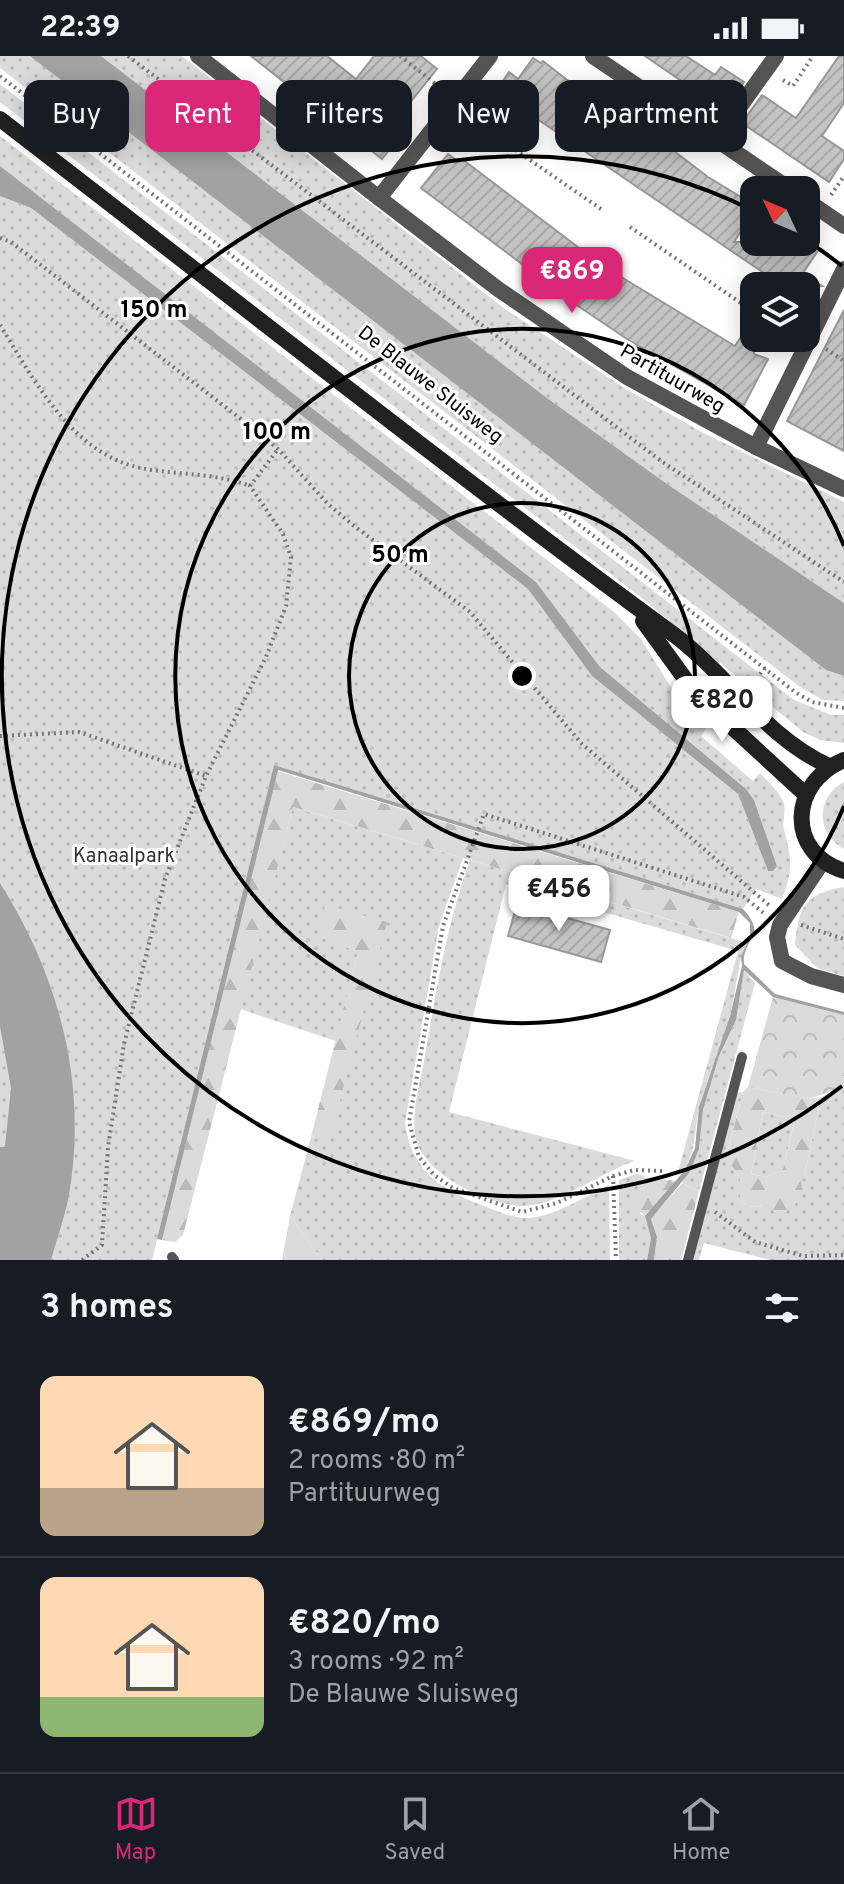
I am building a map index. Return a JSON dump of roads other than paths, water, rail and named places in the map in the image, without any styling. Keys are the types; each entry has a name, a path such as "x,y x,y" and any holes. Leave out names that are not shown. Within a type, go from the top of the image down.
{"main road":[{"path":"0,119 623,599 677,637 796,747 836,763"},
{"path":"623,599 659,640 696,694 805,794"},
{"path":"836,763 815,778 805,794 803,830 810,847 823,861 844,871"}],"street":[{"name":"Partituurweg","path":"198,56 498,289 627,377 756,447 844,489"},
{"path":"379,198 490,56"},
{"path":"593,56 628,80"},
{"path":"747,97 776,56"},
{"path":"734,152 770,176"},
{"path":"820,210 844,226"},
{"path":"756,447 844,269"},
{"path":"823,861 782,921 777,937 782,961 811,976 844,985"}],"lane":[{"path":"688,1260 742,1057"}],"park label":[{"name":"Kanaalpark","path":"124,855"}]}
